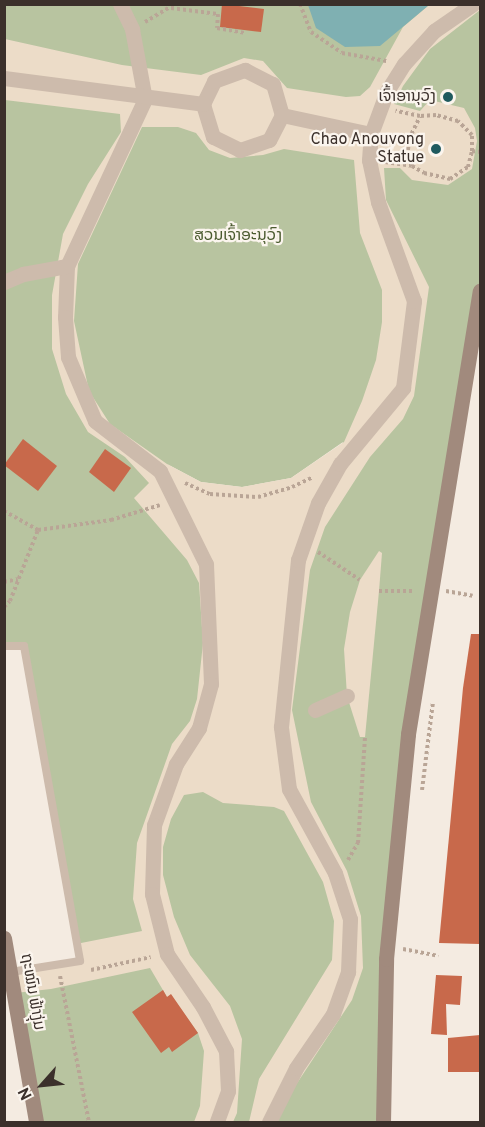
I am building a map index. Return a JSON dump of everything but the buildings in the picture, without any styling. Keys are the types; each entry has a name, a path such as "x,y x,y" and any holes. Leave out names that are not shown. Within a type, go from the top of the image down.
{"street":[{"path":"120,4 132,29 146,99 67,266 65,316 68,357 95,421 160,471 206,564 212,684 199,728 176,764 154,825 152,894 167,954 203,1007 226,1051 228,1091 217,1122"},
{"path":"269,1122 296,1068 333,1014 348,972 350,919 335,873 289,789 281,727 298,560 318,503 340,464 402,388 414,301 378,202 369,160 371,134 383,100 404,63 434,31 472,4"},
{"path":"245,70 273,84 282,115 269,140 240,150 213,137 203,104 214,81 245,70"},
{"path":"4,78 146,99 203,104"},
{"path":"282,115 371,134"},
{"path":"4,282 23,274 67,266"},
{"path":"383,1122 386,959 408,734 480,291"},
{"path":"315,710 346,696"},
{"name":"ຖະໝົນ ຟ້າງຸ່ມ","path":"4,938 36,1122"}],"lane":[{"path":"4,646 24,646 80,961 8,971"}],"path":[{"path":"132,29 175,4"},
{"path":"300,4 311,32 342,53 404,63"},
{"path":"171,8 218,15 217,28 245,33"},
{"path":"388,162 412,166 424,173 450,179 468,167 472,151 472,135 458,121 436,115 420,116 398,111"},
{"path":"412,166 408,150 409,139 420,116"},
{"path":"390,137 409,139"},
{"path":"472,151 480,152"},
{"path":"160,471 210,494 258,497 291,487 340,464"},
{"path":"4,511 38,530 111,520 173,501"},
{"path":"4,607 10,601 38,530"},
{"path":"316,552 360,580"},
{"path":"4,582 18,579"},
{"path":"444,602 448,579"},
{"path":"446,591 473,596"},
{"path":"422,794 434,691"},
{"path":"335,873 344,866 358,843 365,736"},
{"path":"402,960 402,948 438,956"},
{"path":"81,972 167,954"},
{"path":"71,974 60,976 61,987 89,1122"}],"green space":[{"name":"ສວນເຈົ້າອະນຸວົງ","path":"5,5 480,5 480,291 408,734 383,1122 36,1122 11,972 79,961 24,646 5,646","holes":["343,442 298,560 167,464 201,482 242,487 291,478"]}],"shaded area":[{"path":"429,5 480,5 480,10 430,49 403,86 394,104 420,111 430,100 464,108 475,128 477,141 472,169 448,185 412,180 400,168 384,168 386,200 429,287 414,396 403,419 370,457 325,527 310,570 292,710 311,802 347,871 361,916 363,968 352,1000 278,1112 275,1122 249,1122 259,1079 332,960 334,921 323,882 284,811 274,807 223,803 203,792 184,795 171,819 163,847 163,875 174,917 190,955 230,1006 242,1039 237,1113 233,1122 194,1122 200,1106 204,1051 198,1033 171,995 167,997 150,968 51,989 15,993 11,972 79,961 76,944 142,931 133,899 137,843 172,744 190,721 197,699 203,643 199,583 187,560 134,498 149,483 125,457 88,432 66,394 52,349 52,295 63,234 88,184 121,132 120,114 5,100 5,39 122,65 201,75 244,58 263,61 287,88 346,97 360,96 370,87 403,27","holes":["142,127 178,127 196,133 209,150 230,158 263,155 284,149 354,160 360,233 382,290 382,322 376,360 362,401 344,442 291,478 242,487 201,482 167,464 110,424 89,391 74,321 78,264"]},
{"path":"379,551 382,553 365,737 360,737 347,696 344,649 350,612 360,580"}],"water":[{"path":"308,4 429,5 380,46 345,47 316,28"}],"place":[{"name":"ເຈົ້າອານຸວົງ","path":"448,97"},
{"name":"Chao Anouvong Statue","path":"436,149"}]}
